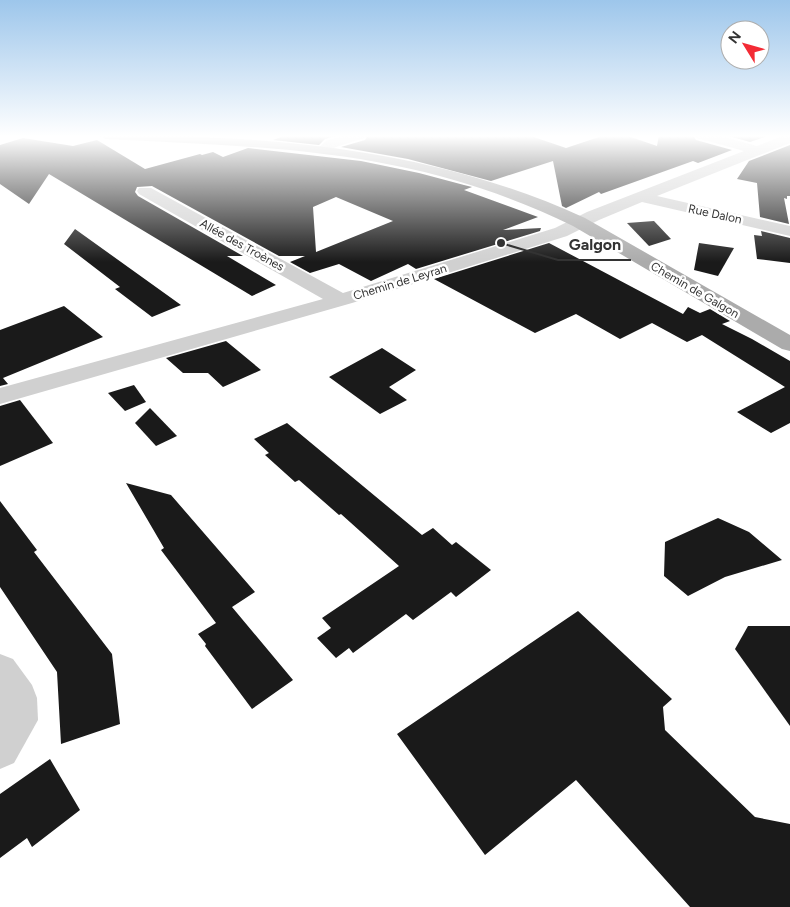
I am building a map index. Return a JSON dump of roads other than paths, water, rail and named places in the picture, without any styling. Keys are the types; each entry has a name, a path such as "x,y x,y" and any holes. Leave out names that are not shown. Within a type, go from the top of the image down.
{"main road":[{"name":"Chemin de Galgon","path":"457,177 483,184 554,210 579,222 790,344"}],"street":[{"name":"Chemin de Leyran","path":"0,396 340,300 561,232 579,222 691,177"},
{"name":"Allée des Troènes","path":"145,191 340,300"},
{"name":"Rue Dalon","path":"640,197 790,230"},
{"path":"0,671 18,698 18,720 0,749"}],"place":[{"name":"Galgon","path":"501,243"}]}
